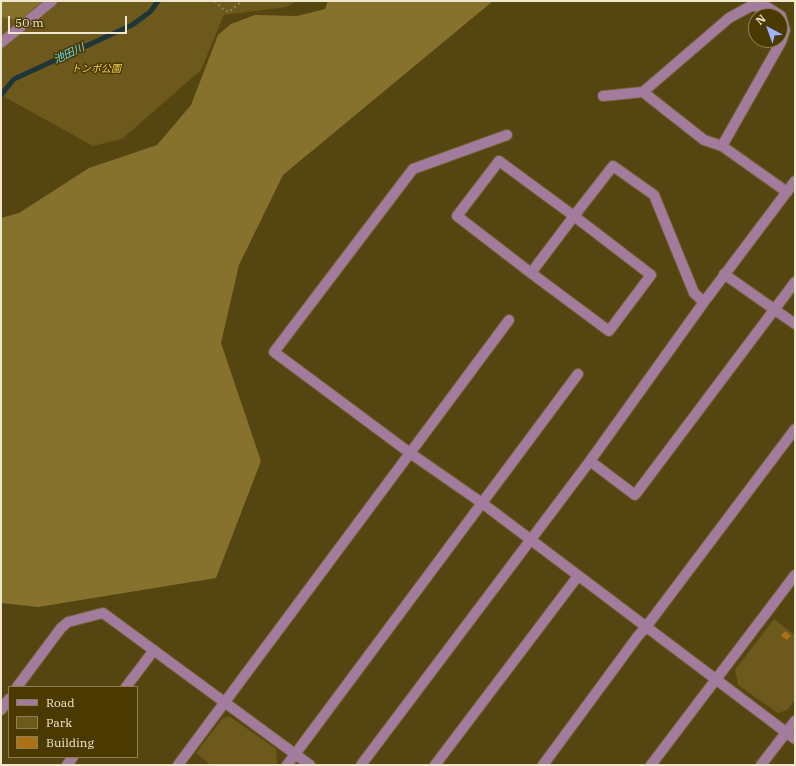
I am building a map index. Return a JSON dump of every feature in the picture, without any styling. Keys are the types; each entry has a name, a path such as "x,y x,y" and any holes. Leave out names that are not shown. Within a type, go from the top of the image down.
{"street":[{"path":"1,43 52,1"},
{"path":"603,96 643,92 728,18 752,6 767,7 781,16 786,30 781,42 722,146"},
{"path":"643,92 704,140 722,146 787,192"},
{"path":"507,135 412,169 274,352 410,453 482,503 795,739"},
{"path":"499,160 651,274 609,331 532,273 457,216 499,160"},
{"path":"532,273 613,166 654,195 694,293 704,302"},
{"path":"361,765 590,461 724,274 795,181"},
{"path":"724,274 795,324"},
{"path":"590,461 635,495 795,282"},
{"path":"178,765 509,320"},
{"path":"287,765 578,374"},
{"path":"543,765 638,636 795,429"},
{"path":"651,765 795,575"},
{"path":"435,765 578,576"},
{"path":"18,686 61,628 68,622 103,612 310,765"},
{"path":"127,686 154,650"},
{"path":"1,710 8,700"},
{"path":"761,765 795,720"}],"path":[{"path":"215,1 224,10 229,12 242,1"}],"green space":[{"name":"トンボ公園","path":"1,1 297,1 286,7 224,15 201,70 122,139 93,146 1,95"},
{"path":"774,619 795,635 795,700 787,710 778,713 738,685 735,670"},
{"path":"229,716 276,749 277,763 275,765 211,765 196,753 222,719"}],"shaded area":[{"path":"1,1 49,1 25,21 1,17"},
{"path":"328,1 493,1 283,175 239,265 221,343 261,461 216,578 38,607 1,603 1,218 19,213 89,168 157,145 191,105 218,35 231,24 255,15 297,16 325,9"}],"building":[{"path":"785,631 791,636 787,640 781,636"}],"waterway":[{"name":"池田川","path":"1,95 14,79 132,25 150,12 158,1"}]}
